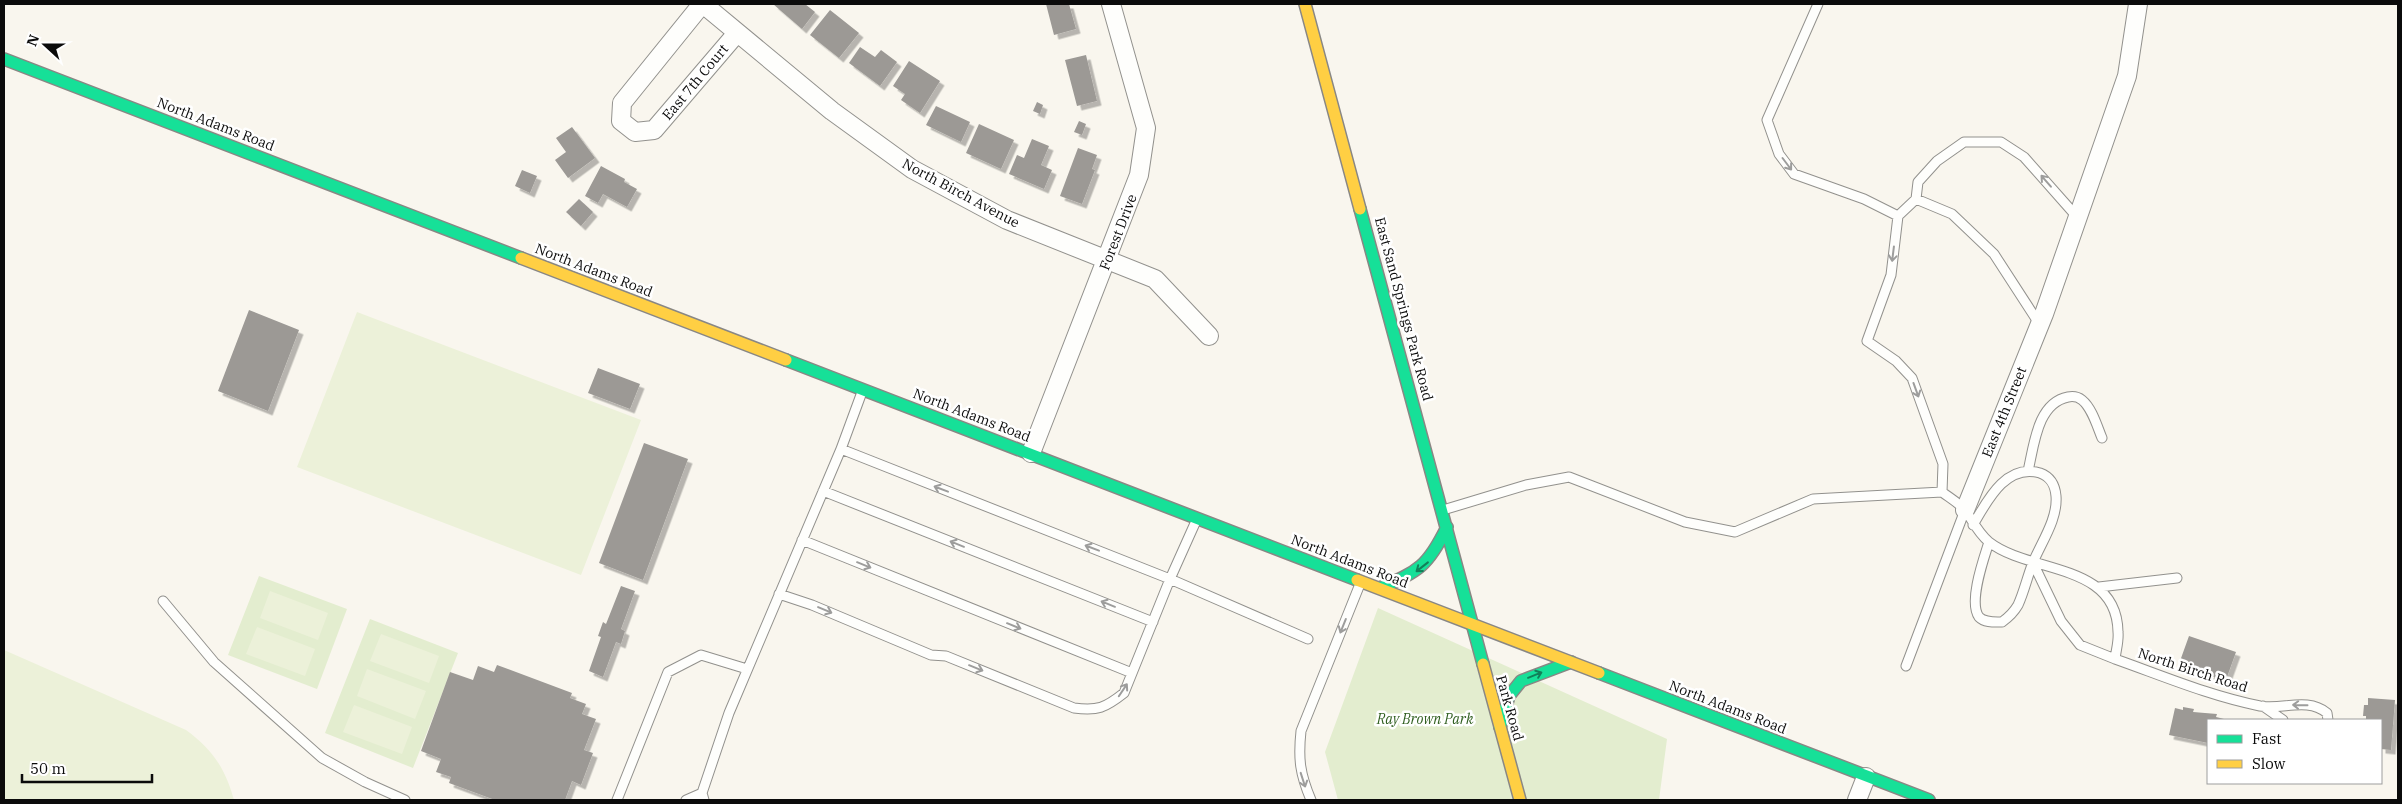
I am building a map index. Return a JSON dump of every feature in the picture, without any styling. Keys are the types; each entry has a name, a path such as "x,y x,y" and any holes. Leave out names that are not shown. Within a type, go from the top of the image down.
{"main road":[{"name":"East Sand Springs Park Road","path":"1305,4 1447,527 1471,623"},
{"name":"North Adams Road","path":"4,58 1929,800"},
{"path":"1380,588 1418,571 1426,565 1435,553 1447,527"},
{"name":"Park Road","path":"1471,623 1520,800"},
{"path":"1500,727 1509,696 1521,681 1571,662"}],"street":[{"name":"North Birch Avenue","path":"702,4 832,111 912,169 1007,220 1155,278 1209,336"},
{"name":"East 7th Court","path":"702,4 622,104 621,121 635,132 654,130 737,33"},
{"name":"Forest Drive","path":"1031,453 1140,175 1146,128 1111,4"},
{"name":"East 4th Street","path":"1964,510 2042,320 2127,76 2138,4"},
{"path":"1857,800 1866,777"}],"lane":[{"path":"1818,4 1767,120 1779,154 1794,174 1864,199 1898,216"},
{"path":"1942,492 1944,464 1912,378 1896,361 1867,341 1891,275 1898,216 1916,199 1918,182 1937,161 1964,142 2001,142 2024,157 2078,218"},
{"path":"1916,199 1952,214 1994,254 2042,320"},
{"path":"686,800 703,797 729,713 841,449 863,389"},
{"path":"2028,471 2040,424 2049,407 2060,398 2074,396 2083,400 2102,438"},
{"path":"841,449 1170,579 1308,639"},
{"path":"1974,525 1990,496 2015,475 2028,471 2045,475 2053,482 2056,498 2052,518 2018,604 2012,614 2002,622 1986,621 1979,617 1975,597 1989,542"},
{"path":"1442,510 1526,484 1569,477 1685,522 1735,532 1813,499 1942,492 1964,510 1989,542 2033,563 2081,576 2099,588 2114,611 2118,632 2115,659"},
{"path":"823,492 1153,622"},
{"path":"1906,666 1964,510"},
{"path":"779,594 812,605 931,655 946,656 1074,708 1093,710 1110,704 1124,693 1170,579 1198,517"},
{"path":"802,540 1132,673"},
{"name":"North Birch Road","path":"2033,563 2061,621 2080,645 2218,695 2263,706 2302,704 2320,707 2327,713 2328,719"},
{"path":"2099,588 2177,578"},
{"path":"1311,800 1301,776 1299,752 1301,731 1361,581"},
{"path":"163,601 214,662 322,758 365,782 405,800"},
{"path":"617,800 668,672 701,655 748,669"},
{"name":"North Birch Road","path":"2263,706 2282,719"}],"green space":[{"path":"357,312 641,420 581,575 297,467"},
{"path":"259,576 347,609 317,689 228,655"},
{"path":"270,591 328,613 318,640 260,618"},
{"name":"Ray Brown Park","path":"1378,608 1667,739 1659,800 1338,800 1325,752"},
{"path":"370,619 458,653 413,768 325,733"},
{"path":"257,627 315,649 305,676 246,654"},
{"path":"381,634 439,656 429,683 370,661"},
{"path":"4,650 186,730 204,745 217,760 234,800 4,800"},
{"path":"367,669 426,691 415,719 357,696"},
{"path":"354,705 412,727 402,754 343,732"}],"building":[{"path":"773,4 805,4 815,12 802,29"},
{"path":"1046,4 1069,4 1076,29 1054,35"},
{"path":"830,10 859,33 839,58 810,35"},
{"path":"860,47 875,57 881,50 897,62 880,86 849,63"},
{"path":"1086,55 1097,101 1077,106 1065,60"},
{"path":"909,61 940,81 920,113 901,100 905,94 893,86"},
{"path":"1037,102 1043,105 1040,114 1033,111"},
{"path":"936,106 970,122 961,142 926,125"},
{"path":"1079,121 1086,124 1082,135 1074,132"},
{"path":"979,124 1014,140 1001,169 966,153"},
{"path":"572,127 595,158 568,178 555,160 566,152 556,138"},
{"path":"1032,139 1049,146 1041,165 1052,170 1044,189 1009,174 1017,155 1024,158"},
{"path":"1078,148 1097,155 1092,169 1095,170 1082,204 1060,196"},
{"path":"601,166 625,179 624,182 637,189 627,207 603,194 598,203 585,196"},
{"path":"522,170 537,176 530,193 515,186"},
{"path":"579,199 593,212 581,226 566,212"},
{"path":"249,310 299,330 268,411 218,391"},
{"path":"598,368 640,384 630,409 588,393"},
{"path":"644,443 688,459 643,580 599,563"},
{"path":"621,586 635,591 621,629 625,631 621,644 616,642 603,677 589,671 601,637 598,636 603,622 606,624"},
{"path":"2189,636 2236,652 2227,677 2220,674 2218,679 2209,675 2210,672 2196,666 2195,671 2187,668 2188,663 2180,661"},
{"path":"497,665 572,693 570,698 586,704 582,714 596,719 584,750 593,753 581,785 572,781 565,800 495,800 449,783 451,777 436,772 441,759 421,751 450,672 473,680 478,666 494,672"},
{"path":"2368,698 2395,700 2391,750 2382,749 2382,719 2366,719 2366,716 2363,716 2364,705 2368,705"},
{"path":"2183,707 2194,709 2193,712 2217,714 2216,717 2224,719 2207,719 2207,743 2169,735 2175,708 2183,710"}],"traffic: fast":[{"path":"4,59 521,258"},
{"path":"1360,209 1483,664"},
{"path":"786,360 1357,580"},
{"path":"1380,588 1404,577 1421,566 1434,551 1447,527"},
{"path":"1500,727 1509,696 1521,681 1571,662"},
{"path":"1599,673 1929,800"}],"traffic: slow":[{"path":"1305,4 1360,209"},
{"path":"521,258 786,360"},
{"path":"1357,580 1599,673"},
{"path":"1483,664 1520,800"}]}
